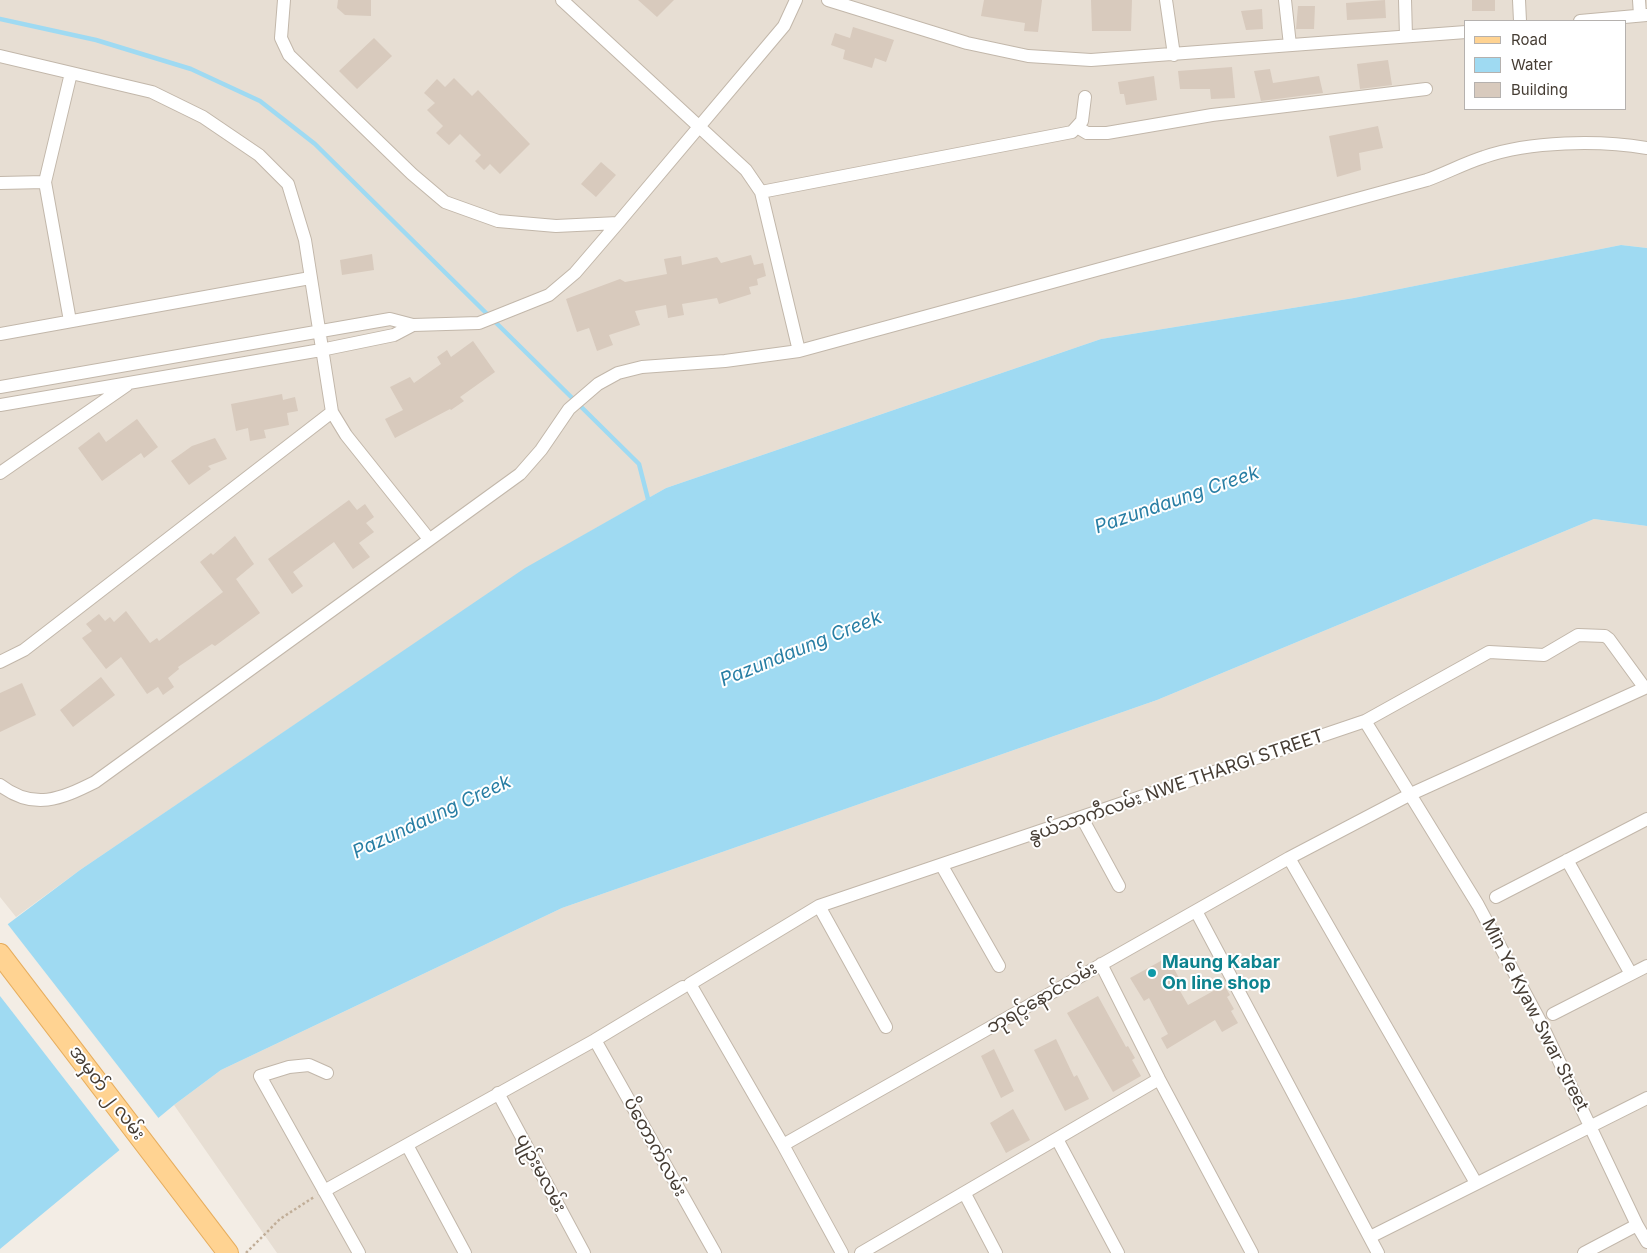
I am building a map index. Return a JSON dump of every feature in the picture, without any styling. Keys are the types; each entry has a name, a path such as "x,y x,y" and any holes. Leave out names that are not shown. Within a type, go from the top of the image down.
{"main road":[{"name":"အမှတ် ၂ လမ်း","path":"0,954 228,1253"}],"street":[{"path":"284,0 281,38 289,55 412,174 445,202 498,221 556,226 618,224"},
{"path":"562,0 746,170 761,192 799,351"},
{"path":"0,387 390,319 412,326 479,323 549,295 575,273 618,224 784,26 796,0"},
{"path":"828,0 967,43 1028,56 1091,60 1464,32"},
{"path":"1166,0 1174,55"},
{"path":"1285,0 1290,46"},
{"path":"1405,0 1406,36"},
{"path":"1519,0 1520,20"},
{"path":"1590,20 1643,15 1638,0"},
{"path":"0,56 152,92 203,117 259,155 288,184 305,240 332,412 346,435 428,539"},
{"path":"70,322 45,182 71,73"},
{"path":"1077,127 1087,133 1101,134 1212,115 1426,89"},
{"path":"761,192 1072,132 1082,121 1085,98"},
{"path":"0,785 8,792 33,800 64,798 95,782 520,474 541,450 570,409 582,397 618,373 642,367 725,361 799,351 1427,180 1484,157 1530,146 1620,144 1647,148"},
{"path":"0,183 45,182"},
{"path":"0,334 310,278"},
{"path":"0,405 321,350 394,334 412,326"},
{"path":"0,473 131,382"},
{"path":"0,662 24,650 332,412"},
{"name":"နွယ်သာကီလမ်း NWE THARGI STREET","path":"324,1191 595,1040 819,906 942,866 1365,721 1489,652 1544,655 1578,635 1605,636 1645,687"},
{"name":"ဘုရင့်နောင်လမ်း","path":"783,1145 1289,858 1411,794 1645,687"},
{"name":"Min Ye Kyaw Swar Street","path":"1365,721 1478,905 1540,1020 1637,1225 1647,1242"},
{"path":"1082,818 1119,886"},
{"path":"1496,897 1647,819"},
{"path":"1289,858 1476,1183"},
{"path":"1567,860 1631,974"},
{"path":"942,866 998,966"},
{"path":"819,906 886,1027"},
{"path":"1196,911 1378,1253"},
{"path":"1101,964 1159,1079 1252,1253"},
{"path":"1553,1014 1647,966"},
{"path":"687,986 783,1145 842,1253"},
{"name":"ပိတောက်လမ်း","path":"595,1040 715,1253"},
{"path":"328,1073 309,1065 290,1067 260,1076 359,1253"},
{"path":"861,1253 1159,1079"},
{"name":"ပျဉ်းမလမ်း","path":"498,1093 584,1253"},
{"path":"1370,1237 1647,1098"},
{"path":"1057,1139 1118,1253"},
{"path":"407,1145 465,1253"},
{"path":"965,1194 996,1253"},
{"path":"1584,1253 1637,1225"}],"path":[{"path":"246,1253 280,1219 324,1191"}],"shaded area":[{"path":"0,0 1647,0 1647,248 1621,245 1354,298 1101,339 666,488 525,569 80,870 16,917 0,897"},
{"path":"1594,519 1647,526 1647,1253 277,1253 174,1105 221,1070 562,908 1157,700"}],"water":[{"name":"Pazundaung Creek","path":"1621,245 1647,248 1647,526 1594,519 1157,700 562,908 221,1070 174,1105 0,1249 0,930 80,870 525,568 666,488 1101,339 1354,298"}],"pier":[{"path":"6,922 160,1120 121,1152 0,996 0,927"}],"building":[{"path":"338,0 371,0 371,16 345,15 337,8"},
{"path":"638,0 674,0 657,17"},
{"path":"984,0 1042,0 1038,32 1024,31 1025,23 981,16"},
{"path":"1091,0 1132,0 1131,31 1092,31"},
{"path":"1385,0 1386,18 1347,20 1346,3"},
{"path":"1472,0 1495,0 1495,11 1472,11"},
{"path":"1298,6 1315,6 1314,29 1296,29"},
{"path":"1262,9 1263,29 1246,30 1241,11"},
{"path":"853,27 894,40 886,62 875,58 872,68 843,59 845,50 831,45 835,33 850,38"},
{"path":"374,38 392,56 357,89 339,71"},
{"path":"1388,60 1392,85 1360,89 1357,64"},
{"path":"1232,67 1235,98 1211,99 1210,89 1180,89 1178,71"},
{"path":"1270,69 1273,83 1319,76 1323,93 1261,101 1254,71"},
{"path":"1154,76 1157,100 1126,105 1124,94 1120,94 1118,82"},
{"path":"454,78 472,96 478,90 530,144 500,174 490,164 484,170 475,161 481,155 460,134 449,145 436,133 443,126 427,110 435,103 424,93 437,79 445,87"},
{"path":"1378,126 1383,148 1359,153 1361,170 1337,177 1329,136"},
{"path":"601,162 616,175 596,197 581,184"},
{"path":"372,254 374,270 342,275 340,260"},
{"path":"751,255 754,265 763,263 766,276 757,279 758,285 749,287 751,294 719,304 717,298 682,304 684,315 668,318 666,305 635,311 640,325 609,335 613,345 597,351 589,328 577,332 566,299 620,279 625,282 667,274 664,259 681,256 682,265 717,257 721,263"},
{"path":"473,341 495,372 460,397 464,401 451,410 395,438 385,419 403,410 390,387 410,377 414,383 441,364 437,357 447,350 451,357"},
{"path":"282,394 283,400 295,397 298,411 287,413 289,425 264,430 266,438 250,441 248,428 236,431 231,404"},
{"path":"137,419 158,447 144,458 141,453 102,481 78,448 99,432 106,442"},
{"path":"215,438 227,459 208,466 211,469 189,485 171,461 192,446"},
{"path":"349,500 357,510 365,504 374,517 366,523 374,532 359,543 370,557 353,569 334,542 293,572 303,586 292,594 268,559"},
{"path":"235,536 254,564 236,579 260,613 215,646 212,644 178,667 179,669 168,678 174,687 163,695 158,687 147,694 121,657 106,669 82,638 92,631 86,624 99,614 105,621 110,617 114,622 126,611 150,643 157,638 159,641 223,592 200,562 211,553 213,555"},
{"path":"101,677 115,695 73,727 60,710"},
{"path":"22,683 36,715 0,732 0,693"},
{"path":"1168,957 1180,980 1175,982 1188,1005 1224,985 1230,995 1227,997 1234,1009 1231,1011 1238,1023 1222,1032 1215,1020 1167,1049 1161,1038 1168,1034 1149,998 1144,1001 1130,978"},
{"path":"1098,996 1126,1047 1128,1046 1135,1058 1132,1060 1141,1076 1113,1092 1067,1013"},
{"path":"1056,1039 1074,1077 1077,1075 1089,1099 1065,1111 1034,1050"},
{"path":"994,1049 1014,1091 1001,1098 981,1056"},
{"path":"1013,1109 1030,1140 1006,1153 990,1123"}],"waterway":[{"path":"0,19 96,40 191,69 260,101 315,144 639,464 649,503"}],"place":[{"name":"Maung Kabar On line shop","path":"1152,973"}]}
